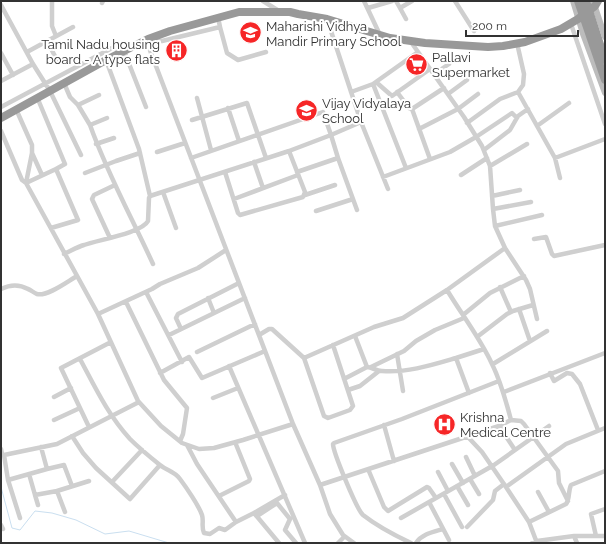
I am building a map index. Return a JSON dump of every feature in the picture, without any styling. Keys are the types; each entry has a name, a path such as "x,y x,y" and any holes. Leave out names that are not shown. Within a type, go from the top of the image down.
{"highway":[{"path":"578,1 605,80"},
{"path":"586,1 605,60"},
{"path":"1,118 37,97 48,87 64,83 147,40 170,30 239,12 290,12 327,19 380,35 411,42 488,47 518,44 545,36 570,24 595,2"},
{"path":"477,46 480,44 506,43 523,39 578,16"}],"street":[{"path":"263,1 281,13"},
{"path":"364,1 380,35"},
{"path":"368,8 392,1"},
{"path":"396,1 406,19"},
{"path":"400,8 412,1"},
{"path":"455,1 474,31"},
{"path":"573,1 605,93"},
{"path":"52,2 52,26 56,36"},
{"path":"595,2 605,37"},
{"path":"1,5 33,64 48,87 80,155"},
{"path":"218,17 227,53 238,60 266,52"},
{"path":"327,19 361,122 388,189"},
{"path":"570,24 605,124"},
{"path":"27,52 73,27"},
{"path":"220,27 162,41 147,40 293,424 320,486 330,514 344,537 354,543"},
{"path":"47,41 57,60"},
{"path":"411,42 444,88 484,150 490,166 492,209 495,226 505,248 524,276 530,289 537,319"},
{"path":"467,123 500,98 518,92 524,85 525,80 518,44"},
{"path":"1,107 48,87 114,48 123,52 146,107"},
{"path":"351,92 374,83 418,52"},
{"path":"1,53 13,75"},
{"path":"64,254 82,245 137,230 147,223 148,198 150,196 140,154 106,60"},
{"path":"1,81 33,64"},
{"path":"434,74 449,64"},
{"path":"374,83 392,96 430,69"},
{"path":"448,94 467,80"},
{"path":"64,83 70,97 78,105 90,126 96,144 153,264"},
{"path":"374,83 406,168"},
{"path":"412,109 444,88"},
{"path":"397,92 412,109 430,159"},
{"path":"518,92 555,158 560,178"},
{"path":"419,129 458,109 478,94"},
{"path":"78,105 99,95"},
{"path":"26,182 65,164 37,97"},
{"path":"197,98 211,150"},
{"path":"537,126 569,102"},
{"path":"192,120 247,103 266,158"},
{"path":"228,108 239,141"},
{"path":"16,109 32,146 26,182"},
{"path":"484,150 510,130 520,114 528,110"},
{"path":"191,158 323,112 357,210"},
{"path":"383,177 450,152 512,113 517,118"},
{"path":"90,126 107,118"},
{"path":"150,196 289,151 361,122"},
{"path":"1,131 17,171 22,180 26,182 98,314 139,402 161,426 180,441 199,449 214,448 293,424"},
{"path":"96,144 114,138"},
{"path":"555,158 605,139"},
{"path":"157,152 185,143"},
{"path":"490,166 527,144"},
{"path":"289,151 305,195"},
{"path":"32,153 42,174"},
{"path":"86,173 116,161 140,154"},
{"path":"234,199 338,158"},
{"path":"461,175 487,158"},
{"path":"254,162 263,188"},
{"path":"51,228 78,220 56,169"},
{"path":"225,172 238,213 240,215 303,197 335,185"},
{"path":"110,238 92,198 94,195 115,185"},
{"path":"492,196 520,190"},
{"path":"163,192 176,228"},
{"path":"316,211 353,199"},
{"path":"492,209 531,202"},
{"path":"495,226 542,215"},
{"path":"534,239 546,237 554,256 605,245"},
{"path":"304,358 380,325 403,318 447,290 505,248"},
{"path":"98,314 126,302 160,284 198,268 226,250"},
{"path":"1,289 18,284 37,294 44,294 54,290 77,276"},
{"path":"344,379 397,354 435,330 464,317 490,293 524,276"},
{"path":"181,329 176,316 239,283"},
{"path":"500,287 511,312"},
{"path":"447,290 477,337 492,364 504,392 511,420"},
{"path":"146,292 182,362"},
{"path":"208,298 214,313"},
{"path":"168,335 245,298"},
{"path":"126,302 164,380 187,408 183,434 180,441"},
{"path":"477,337 511,312 534,305"},
{"path":"519,309 530,341"},
{"path":"197,352 255,324"},
{"path":"259,334 269,328 272,329 304,358 326,417 328,418 353,408 333,345"},
{"path":"492,364 547,331"},
{"path":"355,336 369,367 379,371 400,371 484,350"},
{"path":"89,428 61,368 111,342"},
{"path":"160,372 182,362 189,357 202,378 265,351"},
{"path":"504,392 605,353"},
{"path":"397,354 403,391"},
{"path":"456,358 469,393"},
{"path":"80,359 111,416 130,439 142,450 160,466 174,472 191,494 202,516 204,533 210,534 219,528 225,530 236,522 255,515 277,504 290,519 285,530 296,543 300,541 301,543"},
{"path":"229,366 305,543"},
{"path":"348,390 360,386 379,371"},
{"path":"550,373 554,382 568,373 572,374 580,384 598,430"},
{"path":"411,543 388,532 359,511 332,446 334,443 499,381"},
{"path":"54,397 71,388"},
{"path":"214,398 238,388"},
{"path":"4,455 57,444 139,402"},
{"path":"54,420 80,408"},
{"path":"320,486 499,426 511,420 520,421 524,424 548,457 558,472 559,483 568,501"},
{"path":"384,425 394,461"},
{"path":"499,426 515,450"},
{"path":"401,518 491,467 548,426"},
{"path":"438,472 446,493 465,527 493,500 495,491 505,486 566,444 605,428"},
{"path":"72,436 87,458 130,499 160,466"},
{"path":"467,436 482,452 529,522 537,542"},
{"path":"219,496 249,481 250,479 234,442"},
{"path":"187,445 197,464 236,522"},
{"path":"41,448 47,469"},
{"path":"1,449 2,454 4,455 8,480 20,518"},
{"path":"112,482 142,450"},
{"path":"466,458 475,476"},
{"path":"452,464 463,483"},
{"path":"8,480 64,465 72,486"},
{"path":"368,469 384,507 388,511 427,487 436,498"},
{"path":"529,522 566,504 571,485 605,471"},
{"path":"30,474 38,505"},
{"path":"470,479 479,494"},
{"path":"35,495 89,481"},
{"path":"457,486 468,505"},
{"path":"57,490 65,512"},
{"path":"538,492 549,512"},
{"path":"255,515 285,495"},
{"path":"430,502 449,540"},
{"path":"596,536 591,514 605,509"},
{"path":"255,515 279,543"},
{"path":"416,543 421,537 443,529"},
{"path":"532,543 574,536 605,536"},
{"path":"574,536 577,543"},
{"path":"338,543 344,537"}],"waterway":[{"path":"1,487 12,528 20,530 35,511 52,513 76,520 105,534 129,531 169,543"}],"place":[{"name":"Maharishi Vidhya Mandir Primary School","path":"250,33"},
{"name":"Tamil Nadu housing board - A type flats","path":"176,51"},
{"name":"Pallavi Supermarket","path":"417,64"},
{"name":"Vijay Vidyalaya School","path":"307,110"},
{"name":"Krishna Medical Centre","path":"445,424"}]}
